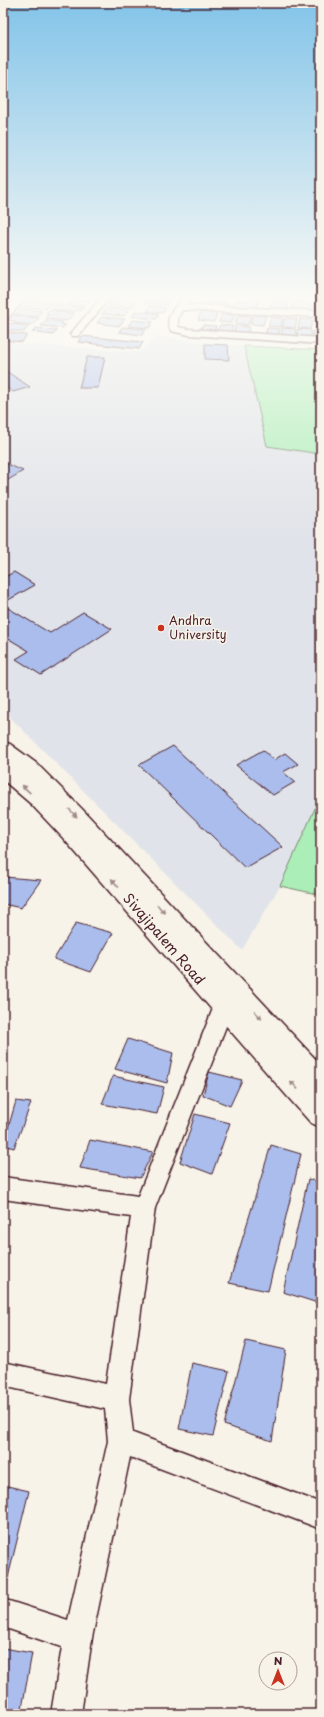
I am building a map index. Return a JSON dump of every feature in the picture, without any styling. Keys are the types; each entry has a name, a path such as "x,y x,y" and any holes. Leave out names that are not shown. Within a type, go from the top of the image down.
{"main road":[{"name":"Sivajipalem Road","path":"3,749 29,768 75,815 231,1000 321,1114"},
{"name":"Sivajipalem Road","path":"3,769 16,779 62,823 231,1000 321,1083"}],"street":[{"path":"66,1714 78,1638 121,1441 116,1399 144,1208 231,1000"},
{"path":"3,1188 144,1208"},
{"path":"3,1374 116,1399"},
{"path":"121,1441 321,1516"},
{"path":"3,1613 78,1638"}],"shaded area":[{"name":"Andhra University","path":"3,380 252,380 267,446 321,454 321,571 316,684 321,686 321,795 280,886 242,950 3,710 3,521 5,520 3,519"}],"green space":[{"path":"252,380 321,380 321,454 267,446"},
{"path":"321,571 321,686 316,685"},
{"path":"321,795 321,895 280,886"}],"building":[{"path":"3,380 20,380 30,387 13,392 3,385"},
{"path":"81,380 100,380 98,388 79,388"},
{"path":"5,463 23,471 3,483 3,465"},
{"path":"14,572 35,585 3,603 3,578"},
{"path":"3,605 50,633 83,612 112,629 41,675 16,659 29,651 9,639 3,643"},
{"path":"173,746 283,847 245,868 139,765"},
{"path":"263,750 274,760 285,753 298,764 283,772 295,782 273,795 236,765"},
{"path":"4,877 41,880 21,908 3,904"},
{"path":"76,923 113,933 91,972 54,959"},
{"path":"128,1039 173,1053 167,1083 115,1069"},
{"path":"209,1072 242,1080 230,1106 203,1095"},
{"path":"113,1076 164,1087 157,1114 102,1104"},
{"path":"16,1101 31,1103 14,1148 3,1145"},
{"path":"195,1114 230,1123 212,1174 180,1162"},
{"path":"90,1140 153,1152 140,1178 80,1168"},
{"path":"271,1145 301,1154 268,1291 229,1283"},
{"path":"308,1179 321,1183 321,1304 283,1292"},
{"path":"246,1341 286,1350 272,1441 224,1425"},
{"path":"192,1363 229,1371 213,1436 179,1429"},
{"path":"3,1485 29,1491 4,1594 3,1593"},
{"path":"3,1648 32,1653 21,1714 3,1714"}],"place":[{"name":"Andhra University","path":"161,628"}]}
